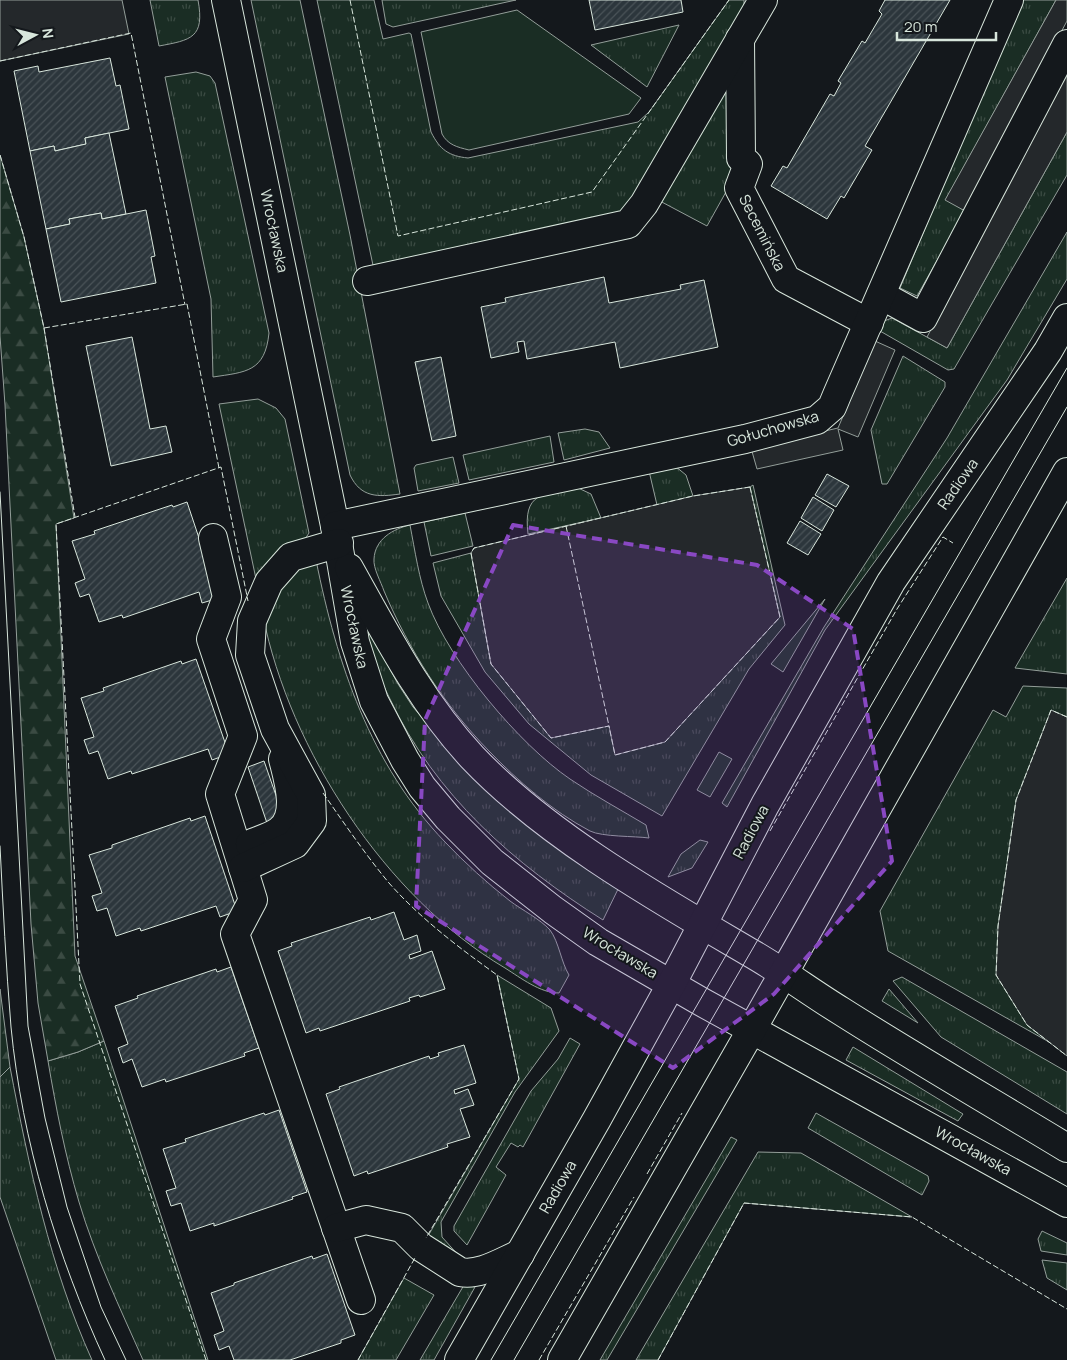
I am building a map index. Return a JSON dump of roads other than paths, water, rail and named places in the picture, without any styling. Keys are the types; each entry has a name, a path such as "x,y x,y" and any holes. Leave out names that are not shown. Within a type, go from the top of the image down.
{"street":[{"name":"Wrocławska","path":"226,0 338,540 355,642 374,701 405,760 434,803 492,862 598,942 1067,1203"},
{"name":"Gołuchowska","path":"247,856 295,844 312,821 311,795 275,729 250,655 252,621 269,582 291,557 338,540 817,420 832,407 1009,0"},
{"path":"368,281 628,224 644,204 740,38 758,3"},
{"name":"Secemińska","path":"740,38 741,158 748,164 739,188 786,280 869,323"},
{"path":"881,295 923,318 1067,44"},
{"name":"Radiowa","path":"459,1360 672,983 774,789 891,582 992,435 1067,318"},
{"path":"562,1360 752,1029 1067,472"},
{"path":"213,538 227,597 211,639 243,736 220,794 247,856 253,900 235,934 361,1300"},
{"name":"Wrocławska","path":"338,540 419,690 442,722 474,759 514,797 577,845 1067,1148"},
{"path":"336,1228 366,1220 402,1228 421,1247 460,1272 467,1273 477,1272 520,1254"}],"tram line":[{"path":"491,1360 1067,368"},
{"path":"514,1360 1067,407"},
{"path":"0,492 28,1026 45,1118 67,1207 101,1307 126,1360"},
{"path":"0,846 11,1027 16,1070 24,1112 33,1155 57,1239 105,1360"}]}
